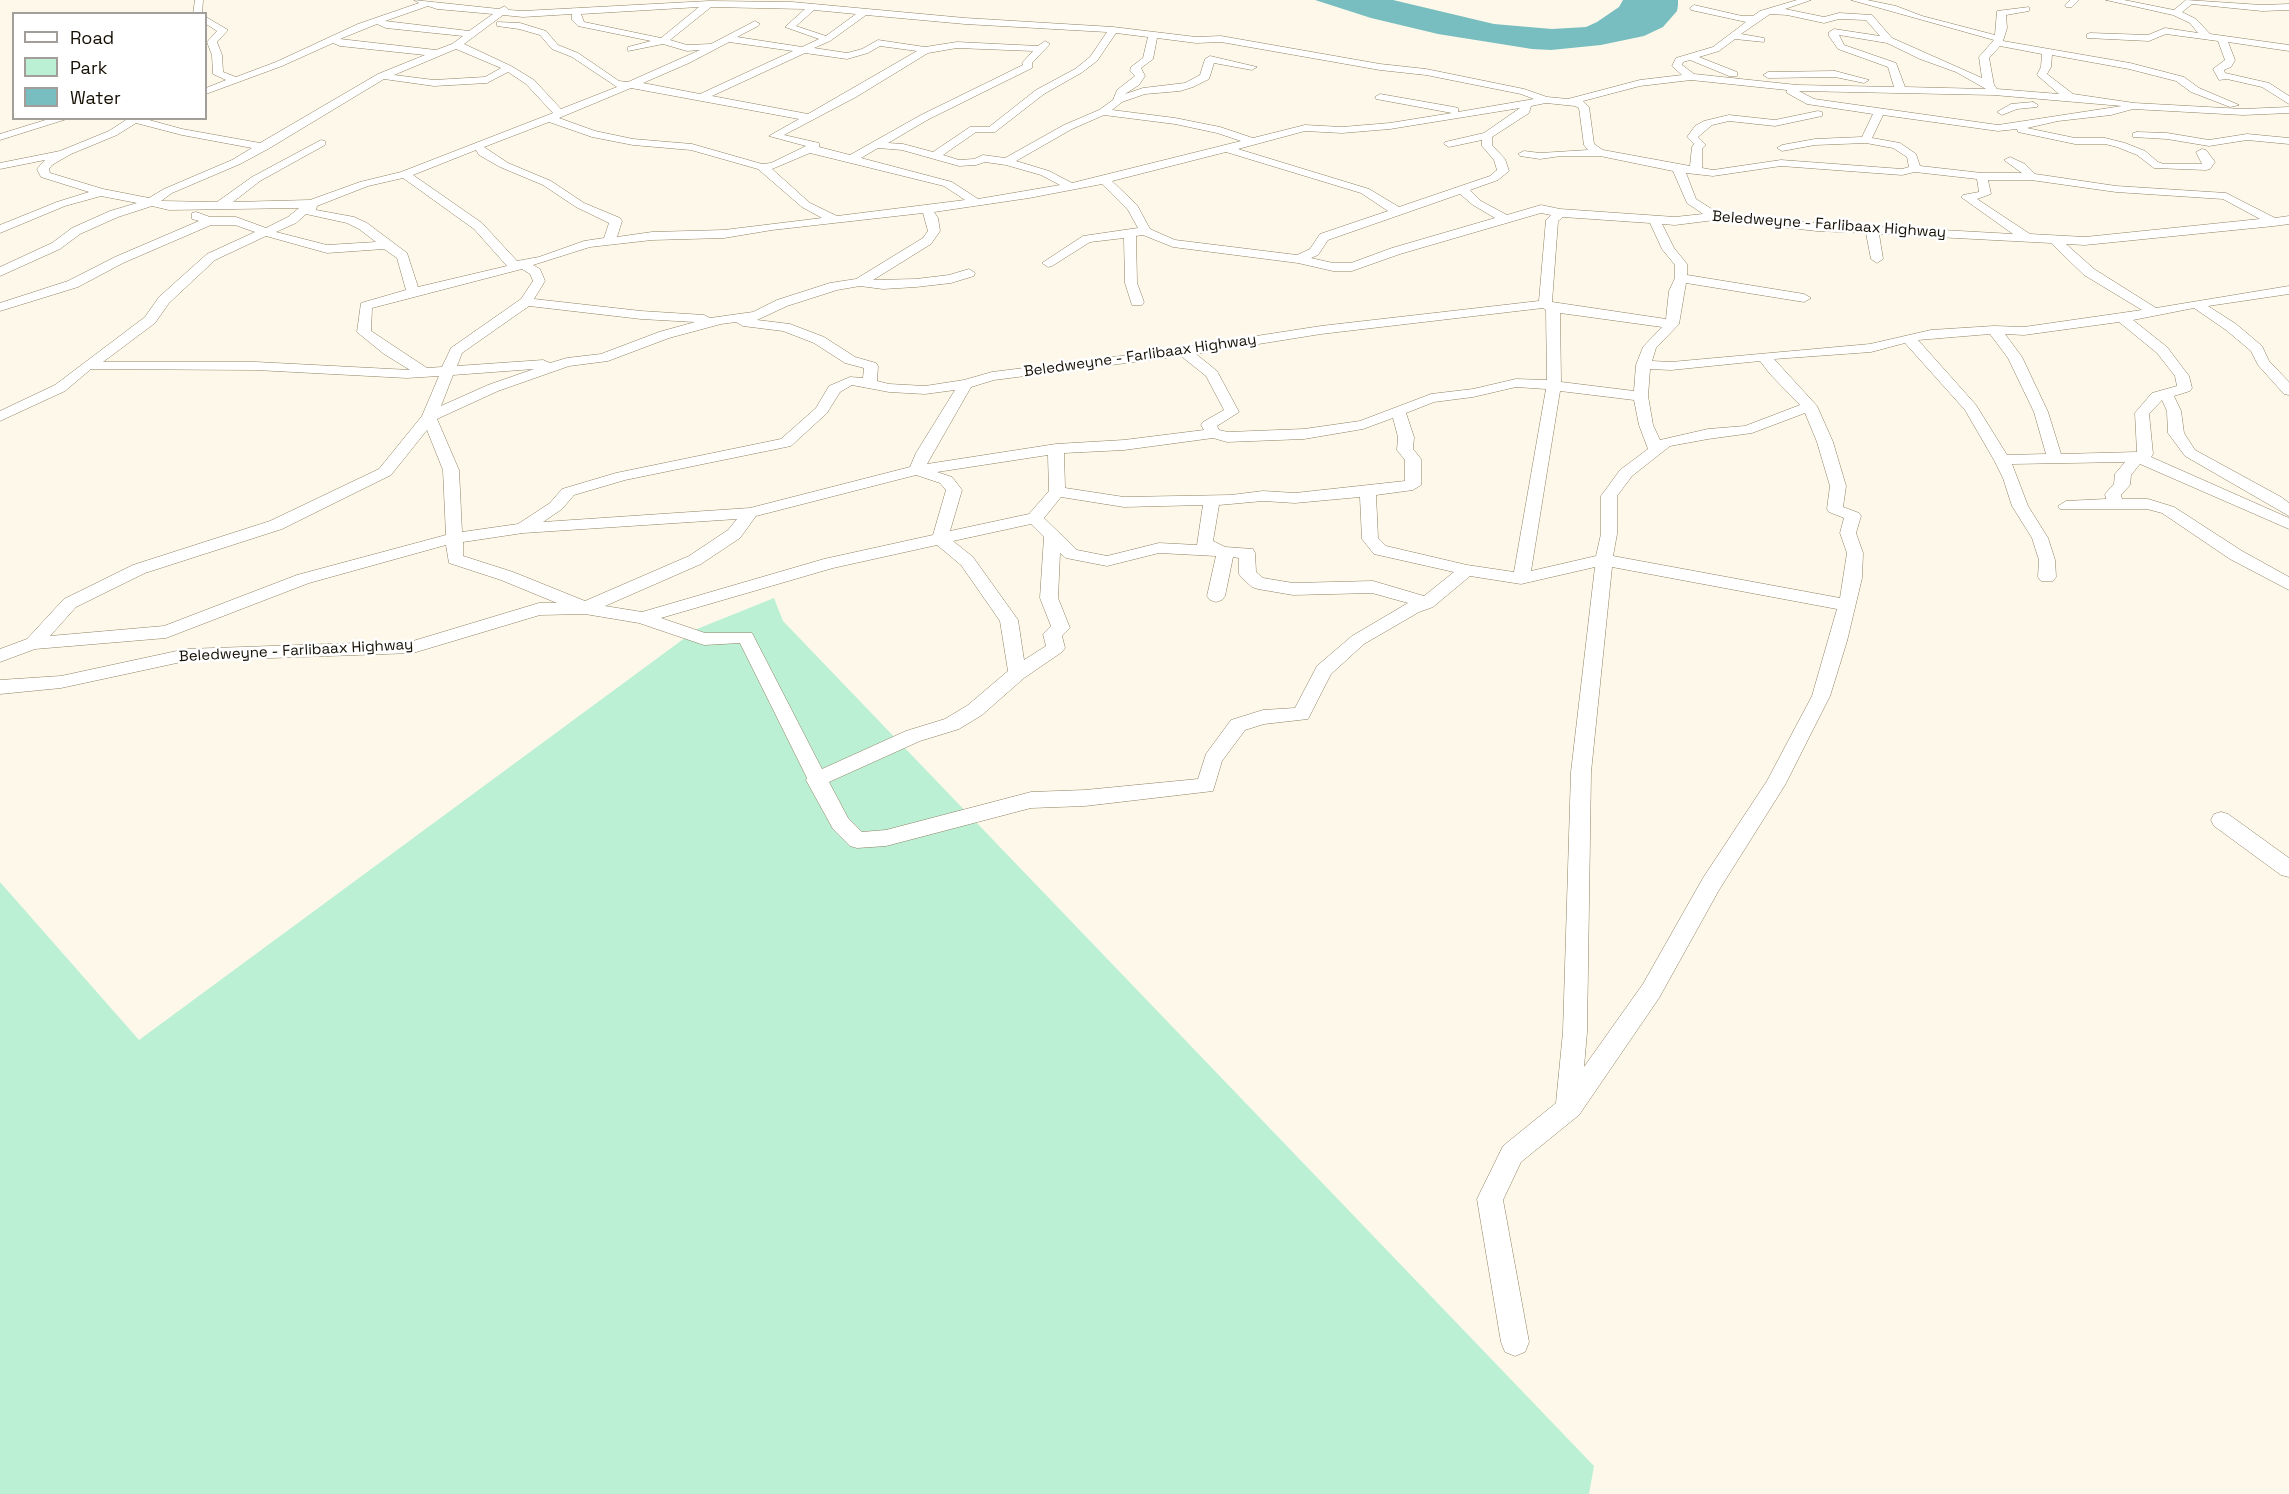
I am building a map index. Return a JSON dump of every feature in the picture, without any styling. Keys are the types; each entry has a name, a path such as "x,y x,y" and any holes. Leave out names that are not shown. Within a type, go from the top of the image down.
{"street":[{"path":"0,272 46,250 76,231 114,214 152,202 168,191 236,162 382,76 455,46 520,0"},
{"path":"1691,77 1677,66 1679,60 1716,50 1760,16 1807,0"},
{"path":"1855,0 1879,5 1899,4 1919,18 2047,53 2136,52 2149,38 2165,31 2287,47"},
{"path":"1994,97 1984,66 1984,57 1999,41 2002,15 2000,13 2026,9 2013,0"},
{"path":"2110,0 2176,13 2193,21 2206,36"},
{"path":"2176,13 2190,1 2203,0 2262,8 2289,7"},
{"path":"207,91 279,64 423,1 437,6 501,12 576,12 611,8 777,2 863,13 1113,30 1196,40 1221,39 1380,67 1426,72 1524,92 1545,100 1578,103"},
{"path":"631,49 663,40 709,4"},
{"path":"1869,17 1879,5"},
{"path":"812,7 790,27 827,39"},
{"path":"1694,8 1742,19 1787,12 1824,20 1839,16 1869,17 1889,40"},
{"path":"576,12 577,20 581,24 663,40 687,48 715,45"},
{"path":"703,96 827,39 863,13"},
{"path":"905,23 914,17"},
{"path":"377,20 386,25 472,34"},
{"path":"207,21 223,30 212,42 217,55 218,74"},
{"path":"559,113 552,118 592,134 633,142 692,147 762,167 772,166 815,145 774,136 852,95 944,40 965,21"},
{"path":"485,24 520,26 543,33 555,47 575,55 616,84 626,87 650,87 807,117"},
{"path":"0,417 60,388 88,364 108,353 150,320 164,300 212,257 292,220 311,204 364,184 405,174 626,87 728,39 754,24"},
{"path":"854,158 925,117 1029,66 1028,63 1042,49 1057,27"},
{"path":"936,155 974,129 991,130 1040,92 1078,71 1094,59 1113,30"},
{"path":"1899,87 1893,65 1841,48 1834,32 1889,40 2011,107 2038,102 2027,96"},
{"path":"2259,32 2264,38 2287,47"},
{"path":"1118,101 1121,92 1140,76 1135,70 1148,59 1153,35"},
{"path":"728,39 848,56 865,51 887,36"},
{"path":"1734,36 1761,40"},
{"path":"2090,36 2136,52 2195,90 2240,108 2243,112"},
{"path":"334,39 340,43 436,53"},
{"path":"1007,162 1068,127 1103,112 1118,101 1143,91 1180,88 1205,77 1210,59 1221,39"},
{"path":"2222,39 2230,60 2228,65 2218,69 2222,76 2256,79 2289,109"},
{"path":"878,42 927,50 957,45 1042,49"},
{"path":"1695,45 1716,50"},
{"path":"455,46 462,46 508,68 530,82 559,113"},
{"path":"2047,53 2046,67 2042,75 2070,97"},
{"path":"1691,57 1727,73 1835,74 1899,87 1994,97 2070,97 2133,106"},
{"path":"1210,59 1252,67"},
{"path":"207,78 279,64"},
{"path":"382,76 411,82 444,83 487,80 508,68"},
{"path":"218,74 236,80"},
{"path":"1600,153 1589,145 1584,107 1572,101 1640,83 1691,77 1787,88 1899,87"},
{"path":"1787,88 1811,102 1946,122 2014,127 2053,137 2121,145 2141,153 2154,165 2164,167 2206,167 2209,162 2202,152"},
{"path":"1380,98 1444,107 1462,112"},
{"path":"425,373 389,351 364,332 366,306 541,260 588,244 652,236 704,236 975,202 1104,180 1305,128 1342,130 1372,128 1545,100"},
{"path":"1811,102 1818,114 1830,122"},
{"path":"1449,144 1487,136 1525,111 1526,104"},
{"path":"2014,127 2073,116 2111,112 2133,106 2243,112 2289,109"},
{"path":"1866,140 1880,111"},
{"path":"1103,112 1184,122 1220,130 1253,142"},
{"path":"1696,168 1697,147 1701,145 1692,137 1699,128 1707,123 1729,118 1775,123 1818,114"},
{"path":"0,137 58,120"},
{"path":"134,120 113,133 67,152 48,163 43,169 45,175 101,192 169,206 209,221 236,221 284,239 327,249 387,245"},
{"path":"140,120 182,132 264,147"},
{"path":"1753,122 1755,130 1762,134"},
{"path":"2137,135 2177,132 2209,143 2227,142 2247,137 2289,141"},
{"path":"1298,260 1314,252 1324,237 1494,178 1503,171 1499,159 1487,146 1487,136"},
{"path":"1781,163 1778,144 1866,140 1896,145 1912,156 1916,168"},
{"path":"219,206 282,164 321,143"},
{"path":"477,144 483,153 504,165 547,183 580,205 616,221 609,241"},
{"path":"878,145 903,147 936,155 959,164 976,162 983,158 1007,162 1045,173 1071,187"},
{"path":"1228,149 1365,191 1397,211"},
{"path":"808,150 854,158 873,166 948,184 975,202"},
{"path":"0,166 67,152"},
{"path":"1524,154 1540,156 1561,153 1600,153 1677,168 1696,168 1713,173 1781,163 1902,172 1916,168 1982,176 2031,177 2116,189 2226,196 2281,221"},
{"path":"2010,160 2031,177"},
{"path":"762,167 806,205 834,219"},
{"path":"1677,168 1684,179 1691,201 1715,216"},
{"path":"1688,191 1713,173"},
{"path":"33,643 70,603 139,569 276,525 385,472 429,417 456,351 526,302 539,281 535,272 519,266 478,226 405,174"},
{"path":"1982,176 1985,195 1967,197 2026,237"},
{"path":"1048,263 1088,239 1102,235 1145,231 1133,208 1104,180"},
{"path":"1462,189 1477,203 1507,220"},
{"path":"0,229 61,204 101,192"},
{"path":"169,206 311,204"},
{"path":"311,204 310,212 350,220 363,226 403,256 413,292"},
{"path":"860,282 927,242 934,231 932,218 926,208"},
{"name":"Beledweyne - Farlibaax Highway","path":"1145,231 1173,243 1333,267 1352,267 1396,251 1541,209 1560,213 1655,221 1715,216 1771,223 1872,230 2085,241 2281,221"},
{"path":"1521,579 1554,385 1549,306 1552,220 1560,213"},
{"path":"0,307 73,284 119,260 209,221"},
{"path":"1655,221 1668,249 1681,264 1682,278 1676,291 1672,324 1650,347 1643,365 1641,396 1646,425 1656,450"},
{"path":"1872,230 1877,259"},
{"path":"1130,234 1131,283 1137,302"},
{"path":"2055,240 2088,272 2152,311"},
{"path":"88,364 126,367 256,366 407,374 567,362 603,358 664,335 720,320 756,316 782,303 835,286 860,282 884,285 916,283 951,279 969,273"},
{"path":"1682,278 1804,298"},
{"path":"1643,365 1671,366 1870,348 1908,338 1994,330 2024,332 2289,290"},
{"path":"526,302 641,315 785,327 819,340 850,360 872,366 870,383"},
{"path":"2196,304 2231,327 2257,349 2263,362 2289,391"},
{"name":"Beledweyne - Farlibaax Highway","path":"523,528 556,506 568,492 622,476 786,443 822,410 834,389 850,381 889,388 925,390 1014,373 1321,330 1549,306 1672,324"},
{"path":"2002,460 2138,457 2145,454 2142,413 2157,396 2185,387 2182,376 2162,350 2122,318"},
{"path":"1994,330 2015,357 2041,412 2055,458"},
{"path":"1908,338 1971,408 2002,460 2020,506 2040,538 2048,560 2047,577"},
{"path":"1184,351 1212,374 1232,412 1208,425 1214,433"},
{"path":"1515,1342 1490,1199 1512,1154 1568,1108 1651,991 1711,884 1775,785 1821,696 1847,605 1855,554 1848,533 1853,516 1835,509 1838,486 1825,442 1810,406 1775,371 1764,356"},
{"path":"429,417 493,388 567,362"},
{"path":"0,656 33,643 166,632 303,579 454,538 523,528 750,513 917,470 1056,449 1124,445 1214,433 1227,437 1304,434 1363,425 1431,398 1473,393 1516,383 1554,385 1585,391 1641,396"},
{"path":"917,470 924,453 966,384"},
{"path":"2166,393 2174,411 2176,433 2190,453 2275,500 2289,511"},
{"path":"1568,1108 1575,1032 1581,772 1604,560 1609,534 1609,496 1626,473 1665,443 1708,434 1747,430 1810,406"},
{"path":"1057,492 1124,502 1263,496 1295,498 1413,485 1413,459 1405,450 1407,437 1398,411"},
{"path":"429,417 452,470 455,559 507,576 585,608 642,618 704,639 746,637 816,780 840,823 857,840 886,838 1031,800 1085,798 1206,786 1214,759 1238,725 1263,717 1301,714 1324,670 1358,640 1413,608 1427,603 1467,570"},
{"path":"642,618 830,563 1035,518 1057,492 1056,449"},
{"path":"2114,504 2113,494 2122,485 2123,474 2138,457"},
{"path":"2138,457 2289,524"},
{"path":"917,470 946,480 954,490 940,539"},
{"path":"1368,491 1370,539 1380,550 1467,570 1521,579 1604,560 1847,605"},
{"path":"1212,500 1204,543 1225,553"},
{"path":"2066,506 2148,504 2168,510 2236,555 2289,584"},
{"name":"Beledweyne - Farlibaax Highway","path":"0,687 61,682 186,655 413,647 539,609 585,608 695,560 734,534 750,513"},
{"path":"1035,518 1072,554 1107,561 1159,548 1246,553 1248,574 1258,583 1293,589 1373,587 1427,603"},
{"path":"816,780 913,736 952,724 975,710 1017,673 1056,648 1052,634 1061,628 1049,598 1052,536"},
{"path":"940,539 967,561 1009,620 1017,673"},
{"path":"1216,596 1225,553"},
{"path":"2221,820 2289,869"}],"green space":[{"path":"774,598 783,621 1594,1466 1589,1494 0,1494 0,882 139,1040 697,629"}],"water":[{"path":"1315,0 1393,0 1494,24 1552,29 1586,27 1619,7 1623,0 1678,0 1678,5 1677,11 1663,27 1644,36 1601,45 1551,50 1438,34 1371,18"}]}
